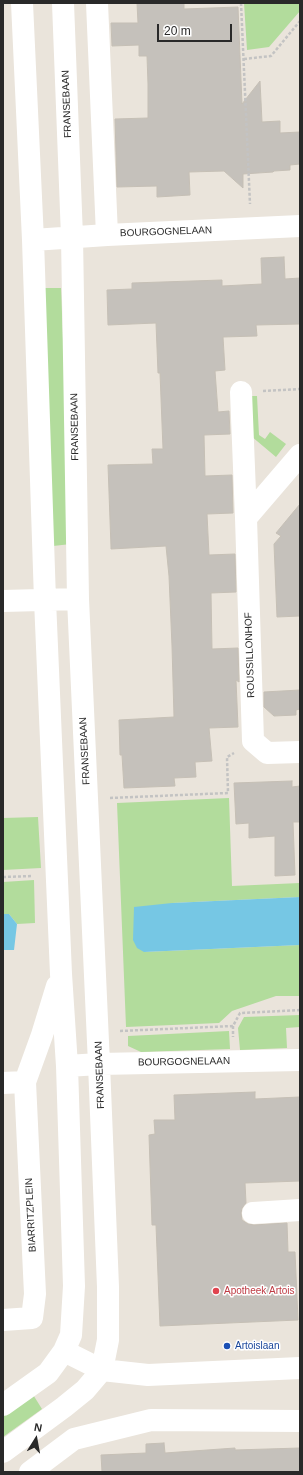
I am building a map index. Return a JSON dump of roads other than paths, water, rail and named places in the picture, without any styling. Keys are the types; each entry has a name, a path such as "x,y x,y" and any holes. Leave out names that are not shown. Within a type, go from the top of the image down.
{"street":[{"path":"3,1405 48,1373 64,1351 72,1335 74,1286 67,1066 61,974 45,600 33,240 22,3"},
{"name":"FRANSEBAAN","path":"3,1452 85,1390 102,1370 108,1340 109,1317 100,1064 78,599 72,237 63,3"},
{"path":"97,3 106,235"},
{"name":"BOURGOGNELAAN","path":"33,240 300,226"},
{"name":"ROUSSILLONHOF","path":"241,392 253,742 268,753 300,752"},
{"path":"246,518 300,455"},
{"path":"3,601 78,599"},
{"name":"BIARRITZPLEIN","path":"3,1320 32,1318 35,1294 24,1082 42,1035 61,974"},
{"name":"BOURGOGNELAAN","path":"67,1066 300,1060"},
{"path":"3,1083 24,1082"},
{"path":"253,1213 300,1210"},
{"path":"64,1351 102,1370 148,1375 300,1368"},
{"path":"30,1472 74,1439 151,1420 300,1421"}],"water":[{"path":"300,897 300,945 144,952 137,948 133,940 134,907 172,903"},
{"path":"3,914 9,914 17,924 14,950 3,950"}],"place":[{"name":"Apotheek Artois","path":"216,1291"},
{"name":"Artoislaan","path":"227,1346"}]}
